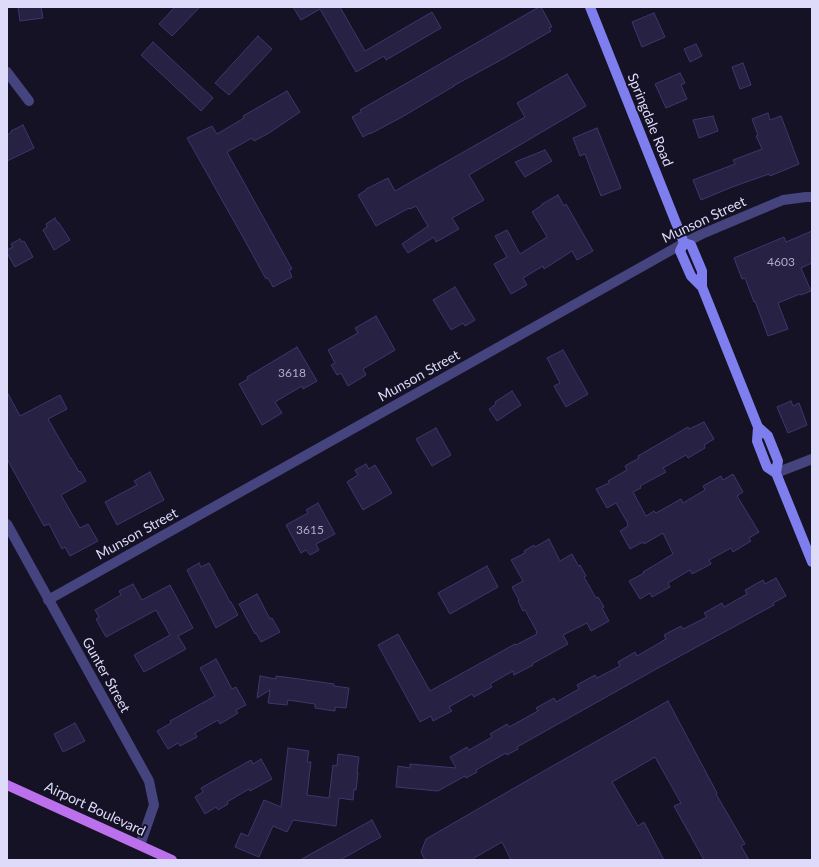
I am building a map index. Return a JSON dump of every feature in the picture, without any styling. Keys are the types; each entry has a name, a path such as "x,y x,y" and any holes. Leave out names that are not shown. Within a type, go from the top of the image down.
{"main road":[{"name":"Springdale Road","path":"590,7 684,243 680,251 691,276 702,287 758,427 757,441 767,467 776,473 812,562"},
{"name":"Airport Boulevard","path":"7,785 172,860"}],"street":[{"path":"7,72 29,100"},
{"name":"Munson Street","path":"48,600 684,243 783,200 806,196 812,197"},
{"path":"776,473 812,459"},
{"name":"Gunter Street","path":"7,524 149,781 154,805 140,845"}],"building":[{"path":"18,7 41,7 43,18 20,21"},
{"path":"175,7 200,7 172,36 159,24"},
{"path":"293,7 340,7 365,51 432,12 441,28 386,60 384,56 356,72 320,9 301,20"},
{"path":"541,7 552,27 549,28 551,31 453,86 402,117 363,137 352,117 361,112 360,110"},
{"path":"654,13 665,37 642,47 632,22"},
{"path":"258,36 272,49 229,95 215,83"},
{"path":"153,42 213,98 201,111 141,55"},
{"path":"696,44 702,56 690,62 684,49"},
{"path":"743,63 751,85 740,89 732,67"},
{"path":"680,73 685,83 681,85 687,99 666,108 655,84"},
{"path":"567,74 586,106 469,175 484,200 452,218 459,229 436,242 434,237 408,253 402,244 428,226 416,206 410,209 409,208 376,226 358,195 366,189 388,178 395,191 525,117 517,103"},
{"path":"287,91 300,112 269,133 254,141 252,138 227,152 292,269 289,270 292,277 273,287 268,278 266,279 187,138 212,126 217,134 244,118 243,116"},
{"path":"768,113 770,120 781,116 799,164 770,176 769,174 732,187 701,200 693,180 735,164 733,160 762,149 756,136 758,135 752,119"},
{"path":"713,116 718,131 699,138 693,120"},
{"path":"23,125 34,148 7,161 7,135 12,132 11,131"},
{"path":"597,128 621,188 601,196 585,154 580,156 573,138"},
{"path":"545,150 552,161 525,177 515,162"},
{"path":"558,195 564,206 566,204 593,251 577,260 572,251 544,269 543,266 523,278 527,285 511,294 494,264 507,257 495,236 507,230 520,254 547,237 532,212 542,204"},
{"path":"55,218 70,240 54,250 43,230 47,227 46,224"},
{"path":"812,231 812,263 801,268 811,291 778,303 788,329 768,336 745,278 742,279 734,258 784,237 786,242"},
{"path":"20,239 22,242 24,241 33,257 15,267 7,253 7,250 13,247 11,244"},
{"path":"455,287 475,320 465,326 463,323 451,330 433,300"},
{"path":"376,316 395,350 363,369 366,375 348,386 341,373 337,375 331,365 335,363 328,350 358,333 355,328"},
{"path":"297,347 317,381 303,389 302,386 275,402 282,413 262,425 239,384 248,379 247,377"},
{"path":"563,350 588,394 566,407 554,386 560,383 547,358"},
{"path":"512,391 521,405 497,421 489,409 496,404 495,402"},
{"path":"7,392 20,416 60,395 67,409 48,419 71,459 86,481 61,495 80,528 88,524 98,541 70,556 65,547 62,549 49,524 44,526 7,459"},
{"path":"791,401 793,406 799,403 807,425 788,433 777,407"},
{"path":"704,422 714,439 704,445 705,448 688,458 686,455 663,468 666,472 640,486 641,488 633,492 646,516 654,511 656,513 681,499 683,503 705,490 703,486 721,476 723,480 733,474 743,492 737,496 759,532 749,538 751,541 733,552 731,548 709,560 711,564 692,574 690,570 668,583 670,587 652,597 650,593 640,599 629,581 673,554 663,533 644,544 643,542 630,549 620,531 628,526 627,522 616,503 607,508 596,489 609,483 608,481 627,470 625,466 639,458 638,456 688,427 689,429"},
{"path":"436,428 451,455 432,466 416,439"},
{"path":"366,464 369,469 375,465 392,493 363,510 347,482 358,475 355,470"},
{"path":"150,472 164,500 117,525 105,502 137,485 134,481"},
{"path":"318,503 335,534 316,544 319,550 310,555 306,550 301,553 286,525 308,513 306,510"},
{"path":"549,539 560,561 572,554 586,576 584,577 596,598 598,597 604,607 602,608 609,621 591,631 587,623 563,635 568,644 514,675 513,671 490,684 492,687 474,697 472,694 449,707 452,711 433,721 431,716 420,722 378,645 398,634 430,691 515,644 516,645 537,634 525,610 523,611 512,587 523,581 511,560 525,553 524,551 534,545 535,547"},
{"path":"199,563 201,567 209,563 238,615 216,628 187,570"},
{"path":"487,566 498,587 450,614 438,593"},
{"path":"776,578 786,596 773,603 774,605 517,747 518,749 507,755 506,753 476,770 477,772 466,778 465,776 438,791 396,787 398,766 410,768 410,764 456,768 450,757 467,747 469,750 492,737 490,734 507,724 509,727 538,711 536,708 554,698 556,702 579,689 577,685 595,675 597,678 620,666 618,662 635,652 637,656 666,639 664,635 681,626 683,629 707,617 704,613 722,603 724,607 747,594 745,590 763,580 765,584"},
{"path":"133,584 142,600 170,585 193,628 178,636 186,649 144,672 134,655 170,635 156,610 106,637 96,619 99,617 95,610 121,595 119,591"},
{"path":"257,594 270,619 272,618 280,632 261,642 239,604"},
{"path":"216,659 232,689 236,687 246,705 236,710 238,713 220,724 218,720 195,733 197,737 180,746 178,743 168,749 157,731 171,723 170,721 215,696 200,668"},
{"path":"260,676 276,679 276,676 292,678 334,684 334,686 349,688 346,708 335,707 335,711 315,708 315,704 288,700 287,705 268,703 270,690 257,698"},
{"path":"668,701 717,793 716,794 745,844 741,846 749,860 704,860 674,806 681,803 655,757 612,782 638,826 644,822 664,860 511,860 502,842 473,860 425,860 421,852 426,839"},
{"path":"75,723 85,741 63,752 54,734"},
{"path":"288,748 309,751 307,762 311,762 307,795 329,798 333,765 337,766 338,754 359,757 356,790 354,789 353,800 339,798 336,826 293,820 287,832 273,826 259,857 235,847 241,833 248,836 264,800 281,807"},
{"path":"261,759 272,779 250,791 249,789 227,802 228,804 218,810 216,807 205,814 195,797 203,792 201,788 251,760 253,764"},
{"path":"372,820 381,837 340,860 300,860"}]}
